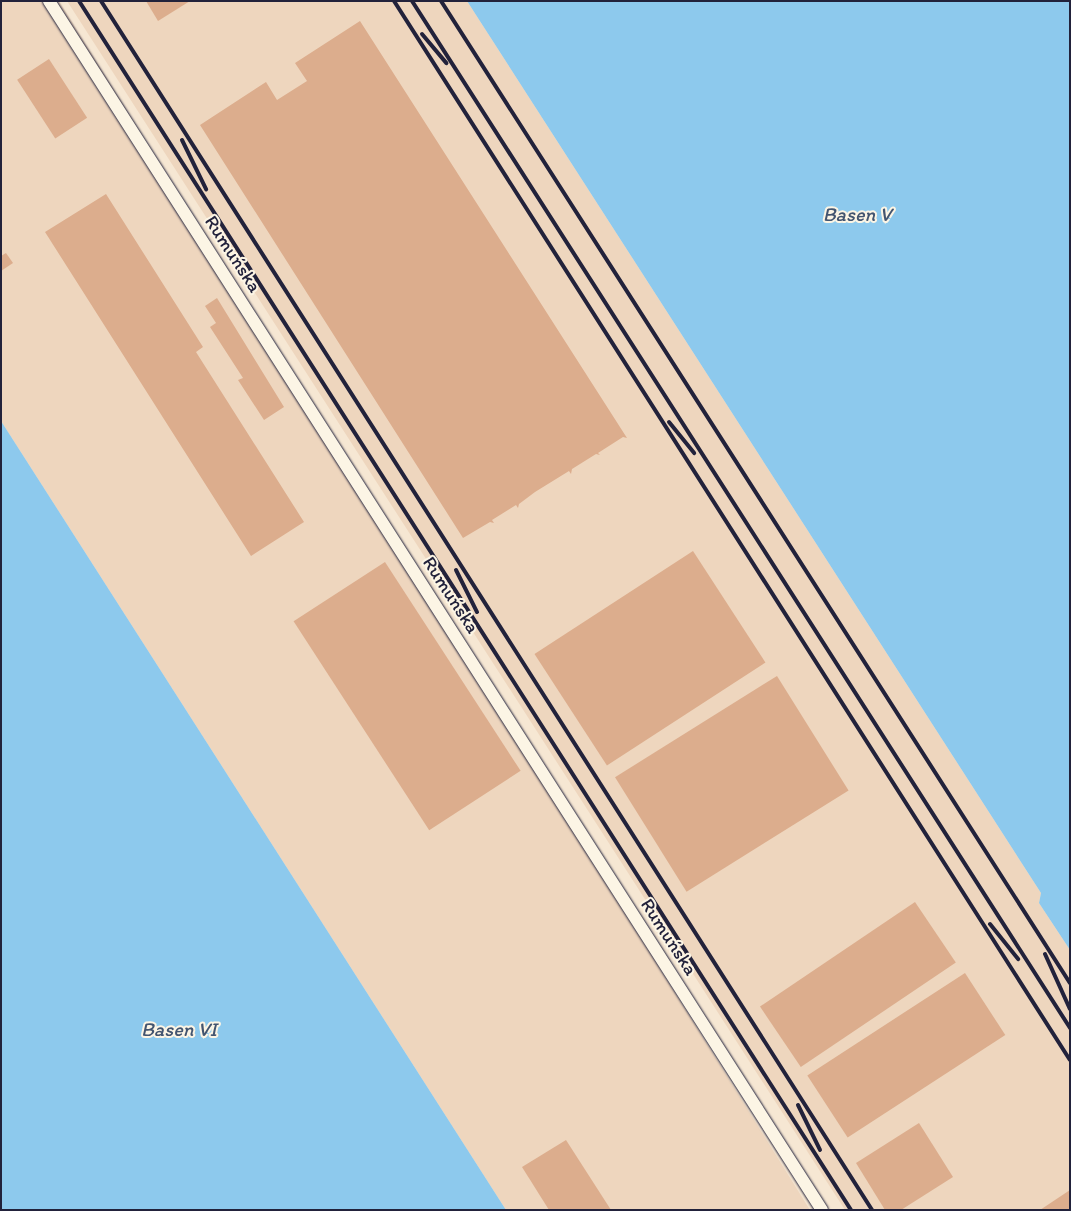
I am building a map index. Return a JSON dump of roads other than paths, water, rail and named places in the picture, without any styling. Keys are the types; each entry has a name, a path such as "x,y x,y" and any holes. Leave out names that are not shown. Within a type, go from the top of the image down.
{"lane":[{"name":"Rumuńska","path":"49,1 822,1210"}],"water":[{"name":"Basen V","path":"467,1 1070,1 1070,950 1039,903 1041,893"},
{"name":"Basen VI","path":"1,421 506,1210 1,1210"}],"railway":[{"path":"79,1 851,1210"},
{"path":"101,1 872,1210"},
{"path":"394,1 1070,1060"},
{"path":"412,1 1070,1028"},
{"path":"441,1 1070,983"},
{"path":"422,34 446,63"},
{"path":"182,140 206,189"},
{"path":"669,422 694,453"},
{"path":"456,570 477,612"},
{"path":"990,924 1018,959"},
{"path":"1045,954 1070,1009"},
{"path":"798,1105 820,1150"}]}
